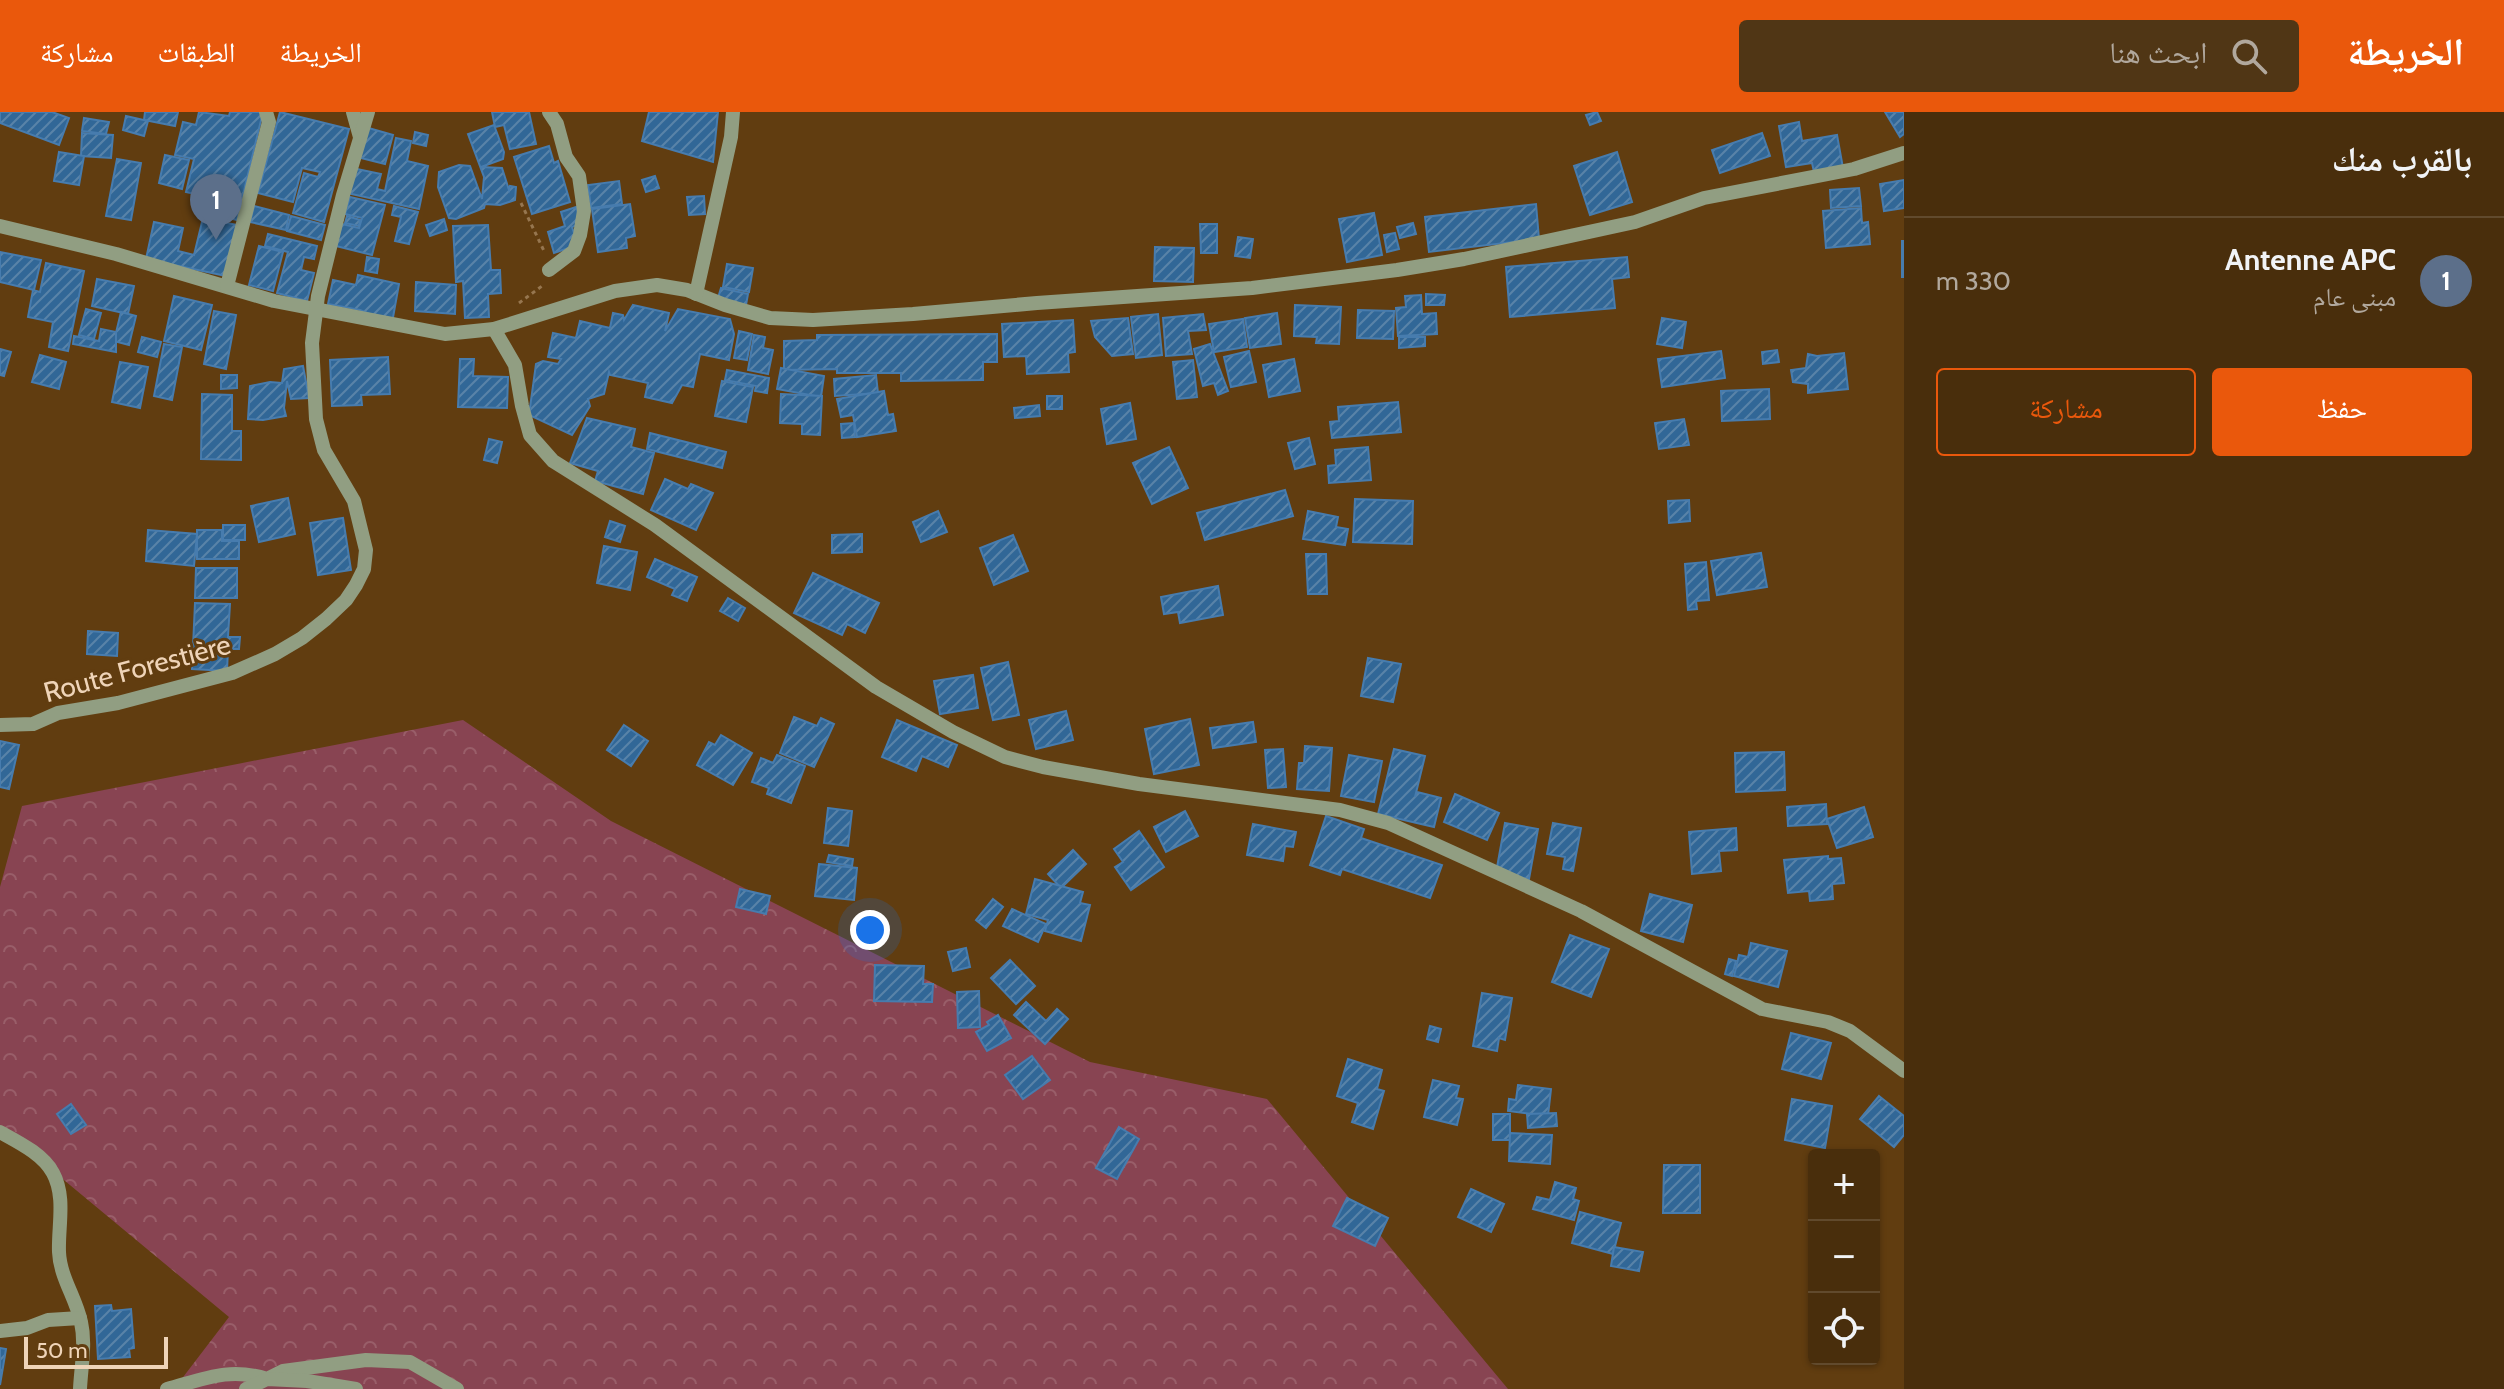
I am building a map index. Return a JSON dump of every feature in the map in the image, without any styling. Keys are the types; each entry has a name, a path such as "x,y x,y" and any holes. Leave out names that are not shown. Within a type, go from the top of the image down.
{"street":[{"path":"227,286 269,122 266,112"},
{"path":"353,112 360,137"},
{"name":"Route Forestière","path":"0,725 33,724 58,713 118,703 232,673 302,638 346,600 364,569 366,550 354,501 324,450 316,419 312,343 318,296 368,112"},
{"path":"549,112 557,124 566,157 579,176 584,211 574,251 549,270"},
{"path":"696,294 731,137 733,112"},
{"path":"0,226 116,254 274,301 445,334 494,329 615,291 657,285 770,318 813,320 1252,288 1397,270 1464,259 1635,222 1704,198 1854,169 1904,153"},
{"path":"494,329 515,365 530,435 553,461 655,525 876,687 953,732 1005,757 1043,767 1139,784 1340,810 1388,823 1581,911 1762,1009 1828,1022 1850,1031 1904,1071"},
{"path":"0,1132 40,1157 53,1173 60,1195 59,1253 83,1332 80,1389"},
{"path":"0,1331 27,1328 48,1320 80,1318"},
{"path":"246,1389 283,1371 366,1360 410,1362 457,1389"},
{"path":"167,1389 212,1375 245,1372 267,1379 307,1381 356,1389"}],"path":[{"path":"518,303 543,285 549,270 544,249 521,203"}],"green space":[{"path":"463,720 611,821 1090,1062 1267,1099 1508,1389 174,1389 229,1317 0,1127 0,887 22,806"}],"building":[{"path":"0,112 52,112 69,118 59,145 0,123"},
{"path":"145,112 178,112 175,126 144,120"},
{"path":"199,112 229,116 230,112 263,112 237,220 204,212 208,197 186,192 194,159 175,155 183,122 196,125"},
{"path":"280,112 349,129 324,222 293,213 304,173 318,177 320,172 302,168 293,202 258,193"},
{"path":"492,112 529,112 536,144 510,149 504,125 495,127"},
{"path":"649,112 718,112 713,162 642,141"},
{"path":"1597,112 1601,121 1590,125 1586,115"},
{"path":"1885,112 1904,112 1904,134 1900,137"},
{"path":"126,116 148,121 144,136 123,130"},
{"path":"84,118 109,122 106,134 82,131"},
{"path":"1799,122 1802,141 1837,135 1843,168 1814,172 1812,163 1786,167 1779,126"},
{"path":"494,125 504,152 503,159 481,167 502,168 509,190 510,186 516,187 515,200 500,205 485,204 484,208 456,219 449,218 438,187 439,172 459,165 470,166 482,199 484,177 468,134"},
{"path":"365,127 393,135 385,164 357,157"},
{"path":"415,132 428,135 426,146 413,143"},
{"path":"82,133 113,135 111,158 81,156"},
{"path":"1762,133 1770,156 1720,173 1712,150"},
{"path":"396,138 411,141 407,161 428,166 419,209 347,193 352,168 381,174 377,189 385,191"},
{"path":"549,146 554,163 558,161 570,202 532,214 514,157"},
{"path":"59,152 84,156 79,185 54,181"},
{"path":"1617,152 1632,202 1590,215 1574,166"},
{"path":"165,155 189,160 182,189 159,183"},
{"path":"117,159 141,163 131,220 106,216"},
{"path":"655,176 659,188 646,192 642,180"},
{"path":"1904,180 1904,208 1884,211 1880,184"},
{"path":"619,181 622,204 591,208 588,185"},
{"path":"1859,188 1861,206 1831,208 1830,190"},
{"path":"704,196 705,214 689,215 687,197"},
{"path":"350,197 385,205 372,255 336,246 342,224 359,228 362,218 345,214"},
{"path":"630,204 635,236 626,238 627,248 598,252 592,209"},
{"path":"1536,204 1539,239 1429,252 1425,217"},
{"path":"254,206 289,215 286,230 250,222"},
{"path":"394,206 418,212 409,244 395,241 401,217 392,215"},
{"path":"576,207 582,223 572,227 578,245 554,253 548,232 565,226 561,212"},
{"path":"1861,208 1862,223 1868,222 1870,244 1826,248 1823,211"},
{"path":"1374,213 1382,255 1347,262 1339,219"},
{"path":"291,216 325,225 321,240 287,231"},
{"path":"347,216 360,220 359,226 345,223"},
{"path":"203,218 237,225 226,276 146,259 154,222 183,228 178,251 194,255"},
{"path":"444,219 447,230 430,236 426,225"},
{"path":"1413,223 1416,234 1400,238 1397,227"},
{"path":"1200,224 1217,224 1217,253 1201,253"},
{"path":"488,225 491,270 500,270 501,293 488,294 489,317 465,318 463,281 456,282 453,226"},
{"path":"1395,233 1399,249 1387,252 1384,235"},
{"path":"268,234 317,246 314,259 304,257 301,270 314,273 307,301 277,293 288,252 265,246"},
{"path":"1238,237 1253,239 1250,258 1235,256"},
{"path":"1904,241 1904,277 1902,277"},
{"path":"259,246 283,252 273,291 249,285"},
{"path":"1155,247 1194,248 1193,282 1154,281"},
{"path":"0,252 41,260 34,290 0,282"},
{"path":"367,257 379,259 377,273 365,271"},
{"path":"1627,257 1629,277 1612,279 1615,308 1510,317 1506,267"},
{"path":"46,263 84,271 68,351 49,347 53,322 28,317 33,290 40,292"},
{"path":"727,264 753,268 749,292 723,287"},
{"path":"358,275 399,284 392,323 360,310 328,304 333,280 356,285"},
{"path":"97,279 134,286 128,314 92,306"},
{"path":"416,282 456,285 455,314 415,311"},
{"path":"721,288 748,294 746,305 718,298"},
{"path":"1426,294 1445,295 1444,305 1426,305"},
{"path":"1421,295 1422,314 1436,313 1437,334 1398,336 1396,308 1406,307 1405,296"},
{"path":"174,296 212,305 201,350 164,341"},
{"path":"633,305 669,313 665,331 678,309 730,319 734,334 729,360 700,354 693,387 682,385 672,403 645,397 648,383 610,375 609,372 604,394 588,399 590,406 572,435 529,415 536,364 543,361 558,364 561,359 548,357 553,333 576,338 580,321 610,328 613,313 623,315 624,320"},
{"path":"1295,305 1341,307 1339,344 1316,343 1317,337 1294,336"},
{"path":"86,309 101,313 94,339 79,335"},
{"path":"1358,310 1394,311 1393,339 1357,338"},
{"path":"214,311 236,315 226,369 204,364"},
{"path":"121,312 136,316 129,345 114,341"},
{"path":"1277,313 1281,344 1250,348 1245,318"},
{"path":"1158,314 1162,355 1136,358 1131,317"},
{"path":"1203,314 1206,330 1188,331 1192,354 1166,356 1163,318"},
{"path":"1128,318 1133,354 1112,356 1095,337 1091,321"},
{"path":"1662,318 1686,322 1682,348 1657,344"},
{"path":"1243,319 1247,347 1214,352 1209,324"},
{"path":"1073,320 1075,352 1068,353 1069,372 1027,374 1026,356 1004,357 1002,324"},
{"path":"101,329 116,332 116,352 73,344 74,336 99,341"},
{"path":"739,331 752,334 747,360 734,358"},
{"path":"997,334 997,362 983,362 983,380 901,381 901,373 784,370 784,341 817,340 817,335"},
{"path":"754,335 765,337 763,348 773,350 768,374 748,370"},
{"path":"142,337 161,342 157,357 138,352"},
{"path":"1399,337 1425,337 1425,346 1399,348"},
{"path":"164,344 182,347 172,400 154,396"},
{"path":"1210,344 1228,391 1218,395 1214,383 1203,386 1194,349"},
{"path":"0,349 11,352 4,376 0,375"},
{"path":"1777,350 1779,362 1763,364 1762,352"},
{"path":"1249,351 1256,382 1231,387 1224,357"},
{"path":"1721,351 1725,378 1662,387 1658,359"},
{"path":"1844,353 1848,389 1808,393 1808,384 1793,382 1791,370 1806,368 1808,354"},
{"path":"40,355 66,362 59,389 32,382"},
{"path":"388,357 390,394 361,395 362,405 332,406 330,360"},
{"path":"460,359 474,359 473,376 508,377 507,408 458,407"},
{"path":"1294,359 1300,391 1269,397 1263,365"},
{"path":"1193,360 1197,397 1177,399 1173,362"},
{"path":"120,362 148,367 140,408 112,402"},
{"path":"303,366 309,398 291,399 287,381 286,416 248,419 250,386 282,383 284,369"},
{"path":"781,368 824,376 821,397 777,389"},
{"path":"727,370 769,378 767,393 755,391 756,386 725,380"},
{"path":"221,375 237,375 237,388 221,389"},
{"path":"876,375 878,393 835,396 834,379"},
{"path":"722,381 753,387 746,422 715,416"},
{"path":"1769,389 1770,419 1722,421 1721,391"},
{"path":"884,391 888,415 893,414 896,431 857,437 853,415 841,417 837,399"},
{"path":"202,394 232,395 232,431 241,431 241,460 201,459"},
{"path":"781,394 822,396 820,435 802,434 802,424 780,423"},
{"path":"1047,396 1062,396 1062,409 1047,409"},
{"path":"1398,402 1401,432 1332,438 1330,422 1339,421 1338,407"},
{"path":"1130,403 1136,439 1107,444 1101,409"},
{"path":"1039,405 1040,416 1015,418 1014,408"},
{"path":"587,418 635,429 631,447 654,453 643,494 595,481 598,471 570,463"},
{"path":"1684,419 1689,445 1659,449 1655,423"},
{"path":"854,423 855,437 842,438 841,424"},
{"path":"650,433 726,452 722,468 647,449"},
{"path":"1309,438 1315,464 1295,469 1288,443"},
{"path":"489,439 502,442 497,463 484,460"},
{"path":"1169,447 1188,488 1152,504 1133,463"},
{"path":"1368,447 1371,480 1329,483 1328,466 1336,465 1335,450"},
{"path":"665,479 688,489 691,484 713,493 696,530 651,510"},
{"path":"1285,490 1293,516 1205,540 1197,513"},
{"path":"288,498 295,534 259,542 251,506"},
{"path":"1355,499 1413,501 1412,544 1353,542"},
{"path":"1689,500 1690,521 1669,523 1668,501"},
{"path":"938,511 947,532 921,542 913,522"},
{"path":"1308,511 1338,517 1336,527 1348,529 1345,545 1303,539"},
{"path":"343,518 351,570 318,575 310,523"},
{"path":"610,521 625,526 620,542 605,537"},
{"path":"223,525 245,525 245,540 223,540"},
{"path":"148,530 197,534 194,566 146,561"},
{"path":"197,530 222,530 222,541 239,541 239,559 197,559"},
{"path":"862,534 862,552 832,553 832,535"},
{"path":"1013,535 1028,571 994,585 980,548"},
{"path":"604,546 637,552 630,590 597,583"},
{"path":"1761,553 1767,587 1717,595 1711,561"},
{"path":"1306,554 1326,554 1327,594 1308,594"},
{"path":"655,559 697,577 687,601 672,595 675,589 647,577"},
{"path":"1706,562 1709,600 1696,601 1697,609 1688,610 1685,564"},
{"path":"196,568 237,568 237,598 195,598"},
{"path":"813,573 879,603 865,633 847,624 842,635 794,613"},
{"path":"1218,586 1223,615 1180,623 1178,612 1164,614 1161,597"},
{"path":"728,598 745,608 738,621 720,611"},
{"path":"195,603 230,604 228,637 240,637 239,649 228,649 227,671 192,669"},
{"path":"88,631 118,633 117,656 87,654"},
{"path":"1368,658 1401,664 1393,702 1361,696"},
{"path":"1008,662 1019,715 993,720 981,668"},
{"path":"973,675 978,708 940,714 934,681"},
{"path":"1066,711 1073,740 1036,749 1029,720"},
{"path":"794,717 817,726 821,718 834,724 814,767 780,753"},
{"path":"1190,719 1199,765 1154,774 1145,729"},
{"path":"897,720 957,745 948,767 922,756 916,771 882,757"},
{"path":"1253,722 1256,742 1213,748 1210,728"},
{"path":"624,725 648,741 631,766 607,750"},
{"path":"721,735 752,753 733,785 697,765 709,742 715,745"},
{"path":"0,741 19,745 9,789 0,787"},
{"path":"1305,746 1332,748 1329,791 1297,789 1299,763 1304,763"},
{"path":"1283,749 1286,787 1268,788 1265,750"},
{"path":"1394,749 1425,756 1415,797 1417,792 1441,798 1434,827 1378,814"},
{"path":"1784,752 1785,790 1736,792 1735,753"},
{"path":"777,755 805,766 791,803 767,794 769,788 752,782 761,758 773,763"},
{"path":"1349,755 1382,761 1374,802 1341,796"},
{"path":"1455,794 1499,813 1487,840 1444,822"},
{"path":"1826,804 1827,824 1788,826 1787,807"},
{"path":"1864,807 1873,837 1837,848 1827,819"},
{"path":"828,808 852,811 848,846 824,843"},
{"path":"1185,811 1198,836 1166,852 1154,827"},
{"path":"1326,816 1364,829 1361,838 1442,865 1430,898 1342,869 1340,875 1310,865"},
{"path":"1505,823 1538,829 1529,879 1496,873"},
{"path":"1553,823 1581,828 1573,871 1563,869 1565,857 1547,854"},
{"path":"1253,824 1296,832 1293,847 1285,846 1283,861 1247,855"},
{"path":"1736,828 1737,850 1719,851 1721,871 1692,874 1689,832"},
{"path":"1139,831 1164,867 1131,890 1115,867 1123,862 1114,849"},
{"path":"1073,850 1086,864 1061,888 1048,874"},
{"path":"829,855 853,859 852,866 827,862"},
{"path":"1828,856 1828,859 1841,858 1844,883 1832,884 1833,899 1810,901 1809,891 1788,893 1784,860"},
{"path":"819,864 857,868 854,900 815,896"},
{"path":"1035,879 1083,892 1080,903 1090,905 1081,941 1045,931 1048,920 1026,914"},
{"path":"740,889 770,896 766,914 736,907"},
{"path":"1650,894 1692,905 1683,942 1641,931"},
{"path":"993,899 1003,907 986,928 976,920"},
{"path":"1012,909 1046,924 1038,942 1003,926"},
{"path":"1570,935 1609,949 1591,997 1552,982"},
{"path":"1751,943 1787,951 1778,987 1734,976 1739,955 1748,957"},
{"path":"966,948 970,967 953,971 948,952"},
{"path":"1729,959 1736,961 1732,976 1725,974"},
{"path":"1010,960 1035,986 1016,1004 991,978"},
{"path":"875,965 924,966 923,984 933,984 932,1002 874,1001"},
{"path":"979,991 980,1027 958,1028 957,992"},
{"path":"1482,993 1512,998 1505,1040 1499,1038 1497,1051 1473,1046"},
{"path":"1026,1002 1046,1021 1057,1009 1068,1019 1045,1044 1014,1015"},
{"path":"998,1015 1011,1038 987,1051 976,1032 989,1025 987,1022"},
{"path":"1430,1026 1441,1029 1438,1042 1427,1039"},
{"path":"1791,1033 1831,1043 1821,1079 1782,1069"},
{"path":"1032,1056 1050,1080 1023,1099 1005,1075"},
{"path":"1348,1059 1382,1070 1377,1089 1384,1091 1373,1129 1352,1122 1358,1103 1337,1096"},
{"path":"1433,1080 1459,1086 1456,1098 1463,1099 1457,1125 1424,1117"},
{"path":"1518,1085 1551,1089 1548,1116 1508,1111 1509,1099 1516,1100"},
{"path":"1879,1096 1904,1116 1904,1135 1894,1147 1860,1119"},
{"path":"1792,1099 1832,1106 1825,1148 1785,1140"},
{"path":"71,1104 86,1125 71,1134 57,1114"},
{"path":"1556,1113 1557,1126 1528,1128 1527,1114"},
{"path":"1493,1114 1510,1114 1510,1140 1493,1140"},
{"path":"1119,1127 1139,1139 1117,1179 1096,1168"},
{"path":"1510,1133 1552,1135 1550,1164 1509,1161"},
{"path":"1664,1165 1700,1165 1700,1213 1663,1213"},
{"path":"1555,1182 1576,1188 1573,1199 1579,1201 1574,1220 1533,1209 1537,1197 1550,1200"},
{"path":"1471,1189 1504,1204 1491,1232 1458,1217"},
{"path":"1347,1198 1388,1218 1375,1246 1333,1226"},
{"path":"1580,1212 1621,1223 1613,1254 1572,1243"},
{"path":"1614,1247 1643,1252 1639,1271 1611,1266"},
{"path":"111,1305 112,1311 131,1309 134,1348 129,1349 130,1357 98,1359 95,1306"},
{"path":"0,1348 6,1349 0,1385"}],"place":[{"name":"Antenne APC","path":"216,240"}]}
